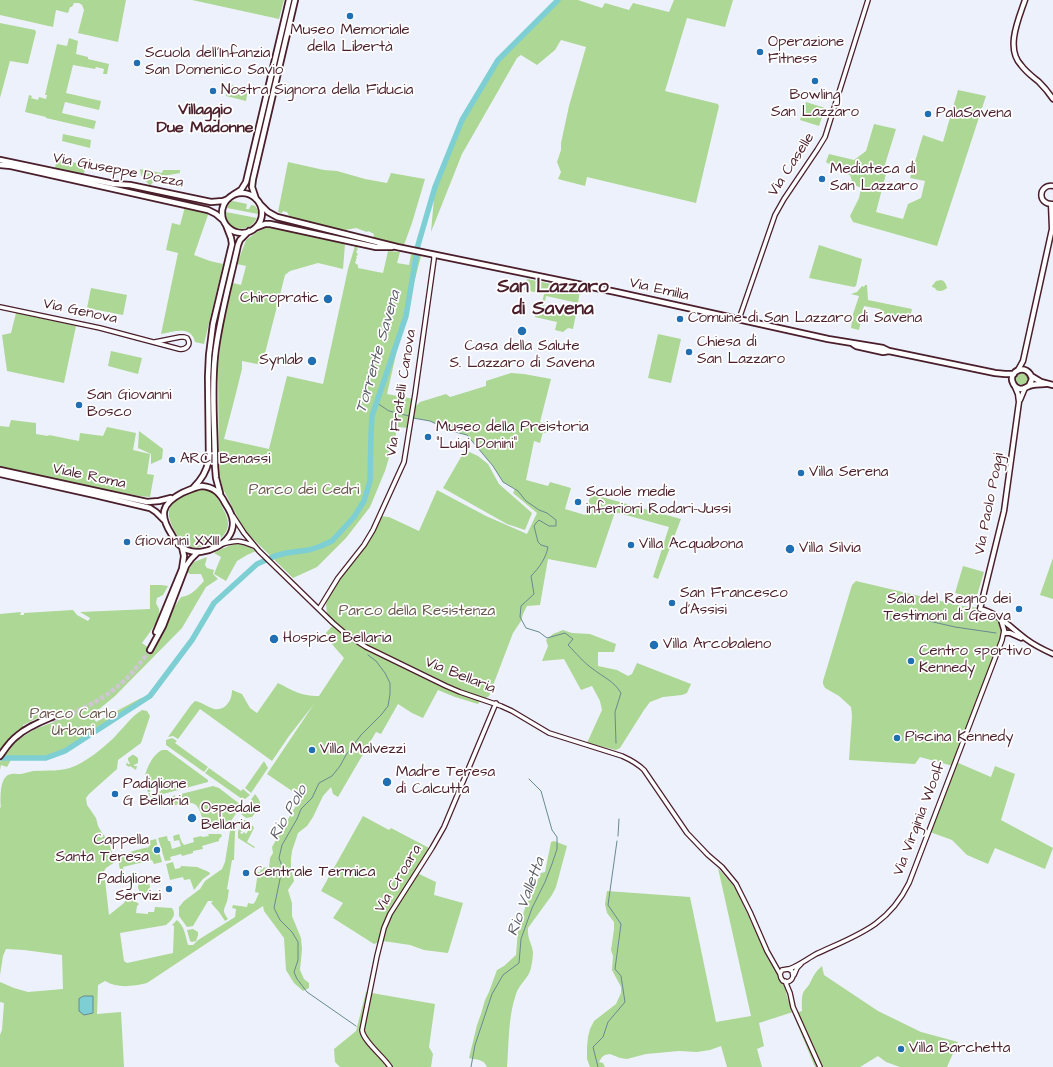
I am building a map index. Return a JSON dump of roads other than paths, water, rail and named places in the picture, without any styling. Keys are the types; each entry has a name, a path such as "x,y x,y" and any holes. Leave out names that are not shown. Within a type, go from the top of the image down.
{"main road":[{"path":"193,488 204,476 209,460 209,355 214,324 232,244 223,220 222,209 228,199 241,190 246,182 289,0"},
{"path":"256,199 252,187 253,179 295,0"},
{"path":"1024,0 1014,35 1014,46 1017,60 1021,66 1040,83 1053,99"},
{"name":"Via Giuseppe Dozza","path":"2,160 11,166"},
{"name":"Via Giuseppe Dozza","path":"2,160 114,184 130,185 211,202 228,199"},
{"name":"Via Giuseppe Dozza","path":"0,165 11,166 208,210 223,220"},
{"path":"1045,384 1020,389 1016,387 1012,381 1012,377 1023,361 1052,229 1052,204 1046,204 1041,197 1041,194 1047,186 1053,186"},
{"path":"233,195 241,193 249,194 256,199 270,214 284,219 396,247"},
{"path":"255,228 261,217 262,210 260,204"},
{"path":"220,494 208,486 202,486 193,488 173,498 169,502 165,508 164,520 171,534 182,547 198,552 209,550 221,544 230,536 232,528 232,518 220,494 216,478 213,376 220,323 240,240 255,228 270,224 376,247 396,247"},
{"path":"226,225 237,232 241,233 250,231"},
{"name":"Via Emilia","path":"396,247 611,291 850,343 883,348 889,352 995,374 1012,381"},
{"path":"1023,361 1026,370 1031,376 1045,384 1053,386"},
{"path":"1016,372 1022,369 1026,370"},
{"name":"Via Emilia","path":"995,374 1016,372"},
{"path":"1027,387 1031,382 1031,376"},
{"name":"Via Paolo Poggi","path":"1001,619 990,612 980,609 1004,511 1019,402 1016,387"},
{"name":"Via Paolo Poggi","path":"1019,402 1027,387"},
{"name":"Viale Roma","path":"0,470 147,502 173,498"},
{"name":"Viale Roma","path":"0,474 150,508 164,520"},
{"path":"182,547 184,556 182,569 160,625 148,649 163,626 186,566 198,552"},
{"path":"1001,619 1027,640 1053,654"},
{"path":"1001,619 1006,631 1027,640"},
{"path":"1006,631 1006,626 1010,627"},
{"path":"1006,631 1012,630 1010,627"},
{"path":"0,756 16,736 25,730 52,718"}],"street":[{"name":"Via Caselle","path":"739,319 775,215 825,138 868,0"},
{"name":"Via Fratelli Canova","path":"319,609 338,578 364,545 373,530 404,462 434,255"},
{"name":"Via Genova","path":"0,307 100,328 180,349 186,348 189,343 187,338 184,337 155,342"},
{"name":"Via Bellaria","path":"230,512 244,533 259,551 341,630 353,639 366,647 446,686 496,703 549,732 632,760 644,770 687,833 722,867 736,884 767,951 780,974"},
{"path":"221,544 241,541 256,547"},
{"name":"Via Virginia Woolf","path":"787,969 794,967 873,927 892,910 904,894 1006,631"},
{"name":"Via Croara","path":"390,1067 362,1034 384,928 390,914 444,827 496,703"},
{"name":"Via Virginia Woolf","path":"793,976 797,968 806,960"},
{"path":"774,963 792,972 793,976 791,980 790,993"},
{"path":"787,969 782,970 780,974 782,980 785,982 790,993 793,1007 820,1067"},
{"path":"785,982 791,980"}],"water":[{"path":"84,996 93,996 93,1013 84,1015 79,1011 79,999"}],"waterway":[{"name":"Torrente Savena","path":"0,758 46,758 65,751 150,696 192,640 214,603 257,564 275,556 309,550 332,541 354,517 364,501 370,481 372,416 406,316 418,245 435,187 462,120 498,60 558,0"},
{"path":"377,403 389,411 409,416"},
{"path":"413,418 430,421 451,431 467,435 493,466 503,482 518,491 526,501 556,520 556,526 549,526 539,520 534,526 538,542 541,545 548,547 542,563 531,576 534,594 521,606 520,617 526,628 539,632 547,638 565,633 573,639 568,645 577,655 590,667 612,682 618,689 621,693 615,712 616,743"},
{"path":"890,620 912,618 955,627 996,633"},
{"name":"Rio Polo","path":"356,1026 307,992 297,979 294,972 298,960 298,942 292,932 280,920 274,908 283,869 279,858 282,845 301,809 312,798 319,783 332,776 361,735 388,706 390,683 376,661 368,655"},
{"name":"Rio Valletta","path":"471,1067 475,1045 492,994 503,975 519,963 521,939 532,908 545,882 557,849 557,837 552,830 541,791 529,779"},
{"path":"618,836 619,819"},
{"path":"598,1067 593,1047 603,1037 608,1022 625,1002 621,976 615,969 621,924 608,905 617,841"}],"tunnel":[{"path":"53,720 93,703 120,685 150,650"}],"place":[{"name":"Museo Memoriale della Libertà","path":"350,16"},
{"name":"Operazione Fitness","path":"760,52"},
{"name":"Scuola dell'Infanzia San Domenico Savio","path":"137,63"},
{"name":"Bowling San Lazzaro","path":"815,81"},
{"name":"Nostra Signora della Fiducia","path":"213,91"},
{"name":"PalaSavena","path":"928,114"},
{"name":"Mediateca di San Lazzaro","path":"822,179"},
{"name":"Chiropratic","path":"328,299"},
{"name":"Comune di San Lazzaro di Savena","path":"680,319"},
{"name":"Casa della Salute S. Lazzaro di Savena","path":"522,331"},
{"name":"Chiesa di San Lazzaro","path":"689,352"},
{"name":"Synlab","path":"312,361"},
{"name":"San Giovanni Bosco","path":"79,405"},
{"name":"Museo della Preistoria \"Luigi Donini\"","path":"428,437"},
{"name":"ARCI Benassi","path":"172,460"},
{"name":"Villa Serena","path":"801,473"},
{"name":"Scuole medie inferiori Rodari-Jussi","path":"578,502"},
{"name":"Giovanni XXIII","path":"127,542"},
{"name":"Villa Acquabona","path":"631,545"},
{"name":"Villa Silvia","path":"790,549"},
{"name":"San Francesco d'Assisi","path":"672,603"},
{"name":"Sala del Regno dei Testimoni di Geova","path":"1019,609"},
{"name":"Hospice Bellaria","path":"274,639"},
{"name":"Villa Arcobaleno","path":"654,645"},
{"name":"Centro sportivo Kennedy","path":"911,661"},
{"name":"Piscina Kennedy","path":"897,738"},
{"name":"Villa Malvezzi","path":"312,750"},
{"name":"Madre Teresa di Calcutta","path":"387,782"},
{"name":"Padiglione G Bellaria","path":"115,794"},
{"name":"Ospedale Bellaria","path":"192,818"},
{"name":"Cappella Santa Teresa","path":"157,850"},
{"name":"Centrale Termica","path":"246,873"},
{"name":"Padiglione Servizi","path":"169,889"},
{"name":"Villa Barchetta","path":"901,1049"}],"district":[{"name":"Villaggio Due Madonne","path":"205,120"},
{"name":"San Lazzaro di Savena","path":"553,299"}],"park label":[{"name":"Parco dei Cedri","path":"304,491"},
{"name":"Parco della Resistenza","path":"417,612"},
{"name":"Parco Carlo Urbani","path":"73,724"}]}
